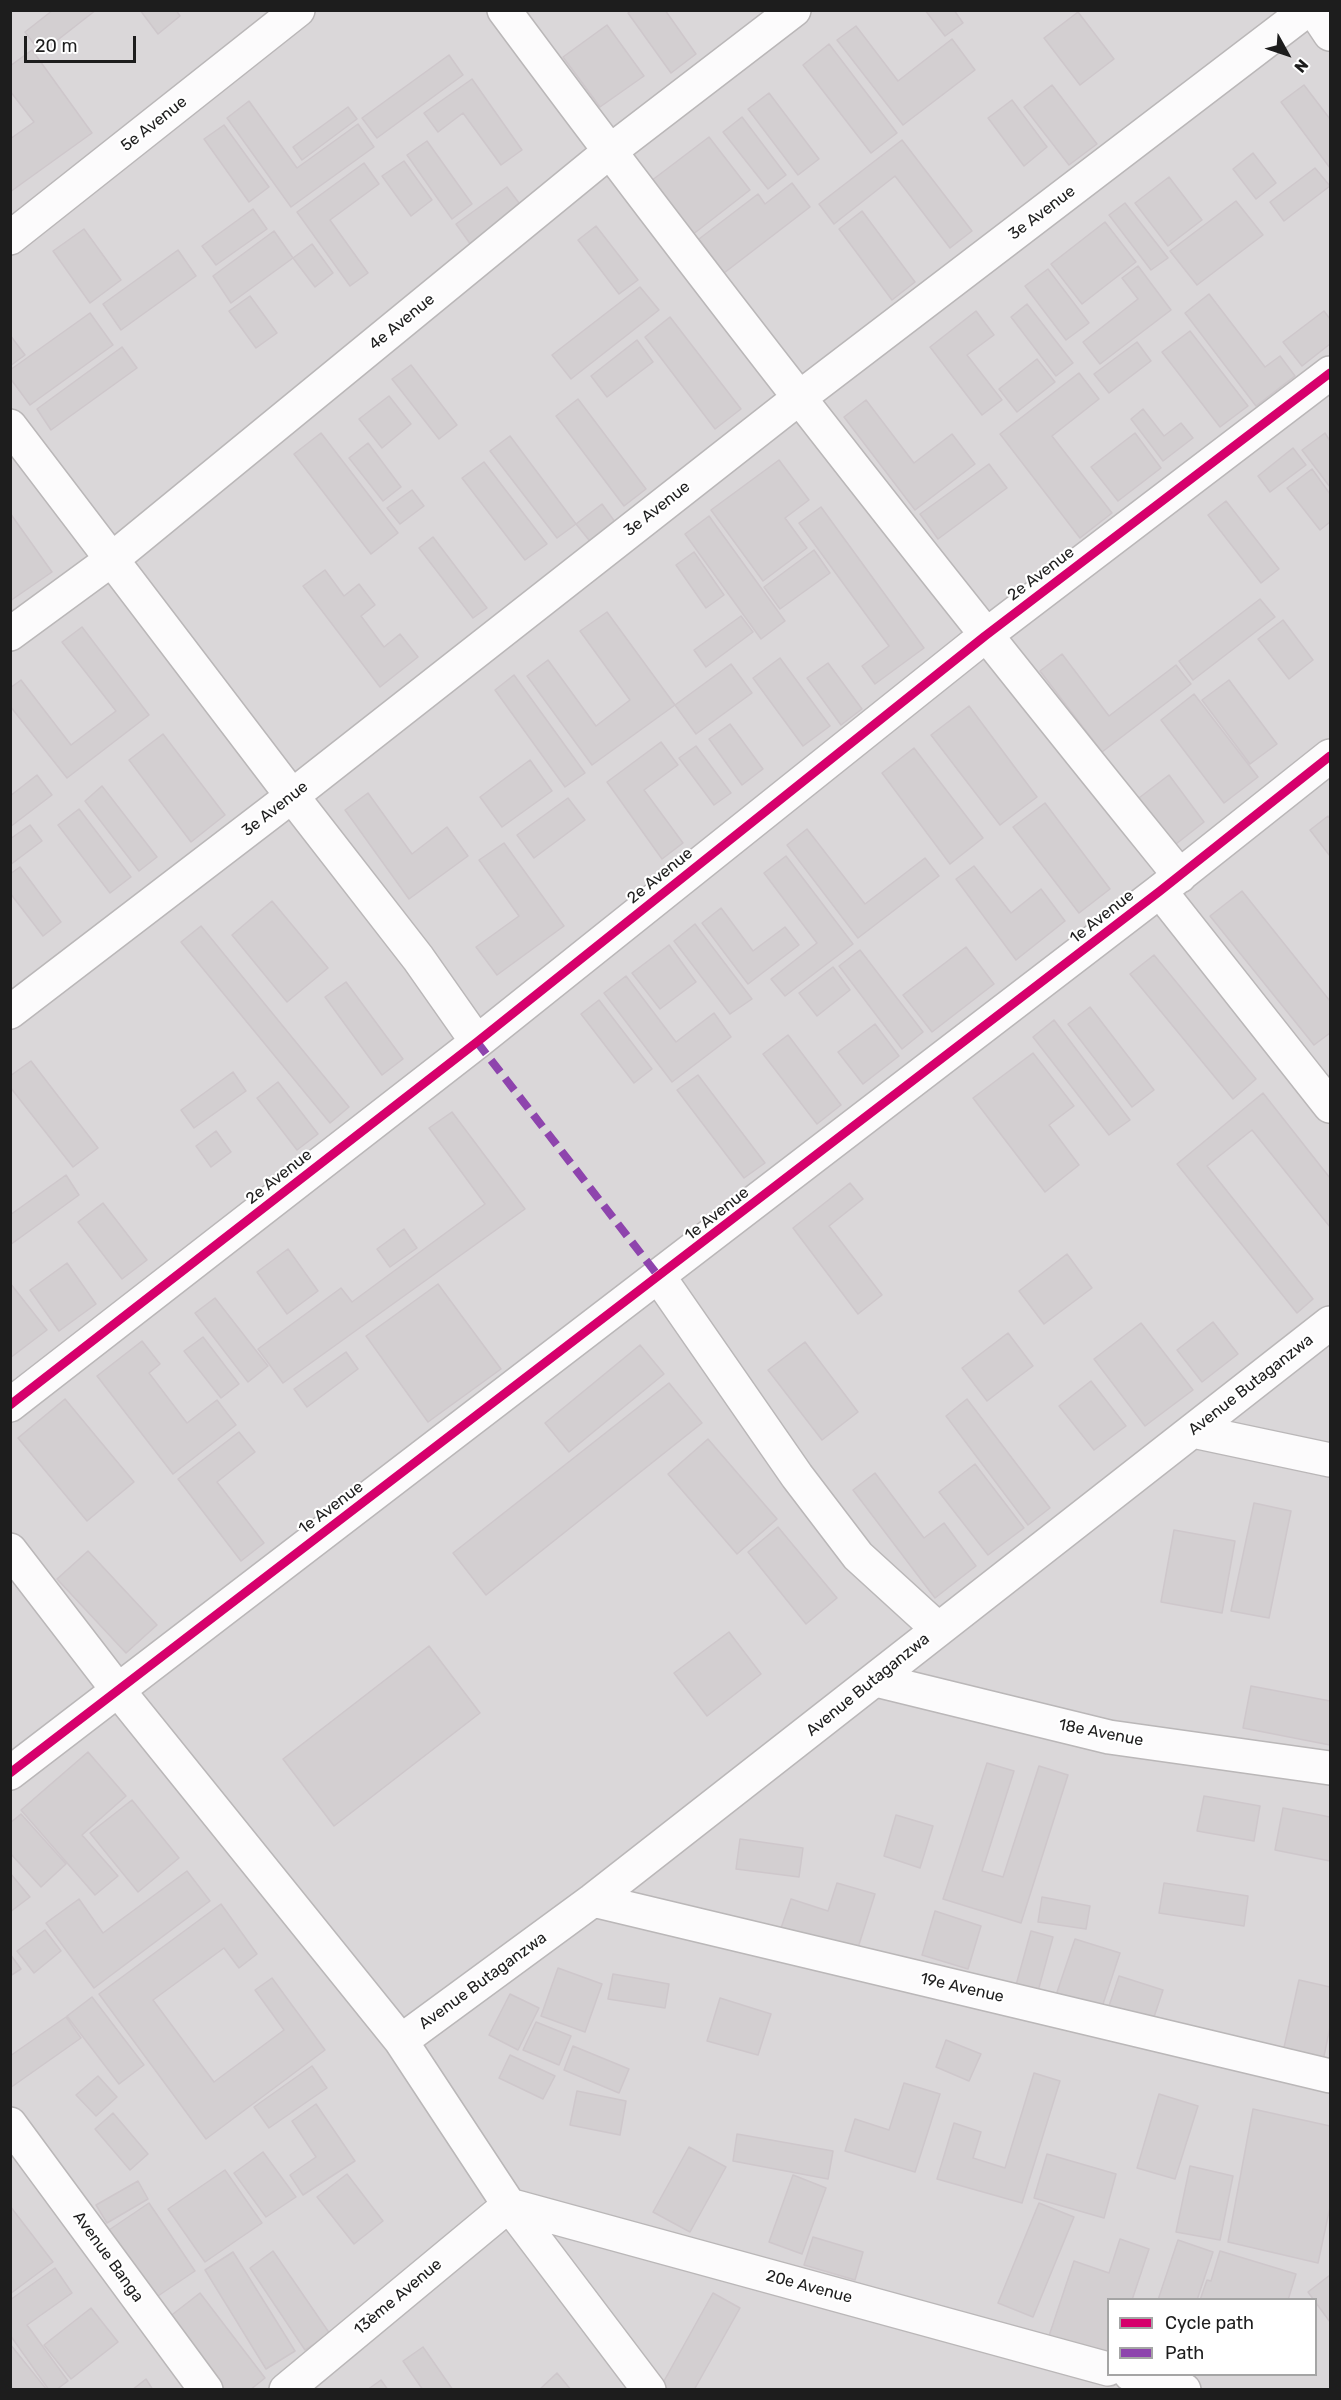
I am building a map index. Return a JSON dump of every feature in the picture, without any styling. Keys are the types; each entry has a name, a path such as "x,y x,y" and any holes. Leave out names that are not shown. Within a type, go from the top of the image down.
{"street":[{"name":"5e Avenue","path":"10,238 298,10"},
{"path":"504,10 609,152 985,636 1170,884 1330,1106"},
{"name":"4e Avenue","path":"10,634 111,560 609,152 794,10"},
{"name":"3e Avenue","path":"10,1012 292,796 799,398 1307,10"},
{"path":"1314,10 1330,34"},
{"name":"2e Avenue","path":"10,1405 477,1042 985,636 1330,373"},
{"path":"10,426 418,958 477,1042"},
{"name":"1e Avenue","path":"10,1773 1170,884 1330,756"},
{"path":"659,1277 797,1476 858,1556 938,1629"},
{"name":"Avenue Butaganzwa","path":"401,2041 592,1900 1330,1323"},
{"path":"1193,1431 1330,1460"},
{"path":"10,1550 117,1689 401,2041 509,2205 649,2390"},
{"name":"18e Avenue","path":"876,1680 1109,1737 1330,1768"},
{"name":"19e Avenue","path":"592,1900 1330,2076"},
{"name":"Avenue Banga","path":"10,2124 206,2390"},
{"name":"20e Avenue","path":"509,2205 1107,2369"},
{"name":"13ème Avenue","path":"286,2390 509,2205"},
{"path":"1137,2376 1184,2390"}],"shaded area":[{"path":"11,11 1330,11 1330,2389 11,2390"}],"building":[{"path":"53,10 96,10 41,53 25,32"},
{"path":"140,10 176,10 180,16 158,34"},
{"path":"632,10 665,10 696,54 671,73 628,13"},
{"path":"925,10 954,10 963,23 945,36"},
{"path":"1078,12 1114,59 1080,85 1044,38"},
{"path":"607,25 644,76 600,107 563,57"},
{"path":"856,26 898,81 952,39 975,70 903,125 837,40"},
{"path":"829,44 897,133 871,153 803,65"},
{"path":"32,50 92,133 10,192 10,139 34,122 10,91 10,66"},
{"path":"449,55 463,75 377,138 362,118"},
{"path":"472,79 522,150 501,165 463,113 438,132 424,113"},
{"path":"1052,85 1097,144 1069,165 1024,107"},
{"path":"1304,85 1330,119 1330,168 1281,102"},
{"path":"769,93 819,159 798,175 748,109"},
{"path":"1012,100 1047,147 1024,166 988,118"},
{"path":"249,101 297,168 358,124 374,147 291,207 227,118"},
{"path":"348,107 357,119 302,160 293,147"},
{"path":"742,117 786,175 768,189 723,132"},
{"path":"224,125 269,187 249,202 204,139"},
{"path":"709,137 750,190 692,235 651,181"},
{"path":"902,140 972,231 950,248 895,176 834,224 819,204"},
{"path":"427,141 472,204 452,219 407,155"},
{"path":"1253,153 1276,183 1256,199 1233,169"},
{"path":"404,161 432,200 411,216 382,176"},
{"path":"364,163 379,184 330,220 368,273 350,286 297,212"},
{"path":"1315,168 1330,186 1284,221 1270,202"},
{"path":"1169,177 1202,220 1168,246 1135,203"},
{"path":"792,183 810,207 724,273 699,239 758,194 765,204"},
{"path":"507,187 522,207 471,245 456,224"},
{"path":"1236,201 1263,235 1197,285 1170,251"},
{"path":"1125,203 1168,258 1151,270 1109,215"},
{"path":"253,209 267,229 216,265 202,246"},
{"path":"862,211 915,282 892,300 839,229"},
{"path":"1105,222 1136,262 1082,304 1051,264"},
{"path":"596,226 638,280 619,294 578,240"},
{"path":"84,229 121,280 90,303 53,251"},
{"path":"274,231 293,258 231,303 213,276"},
{"path":"312,244 333,273 315,287 293,258"},
{"path":"178,250 196,276 121,330 103,304"},
{"path":"1138,266 1171,310 1100,364 1083,342 1138,299 1122,278"},
{"path":"1048,269 1089,323 1066,340 1025,286"},
{"path":"640,287 659,310 571,379 552,355"},
{"path":"1209,294 1265,367 1280,356 1295,376 1256,406 1185,313"},
{"path":"250,296 277,333 256,348 229,311"},
{"path":"1027,304 1073,363 1056,376 1011,317"},
{"path":"976,311 994,335 967,355 1002,400 982,415 930,347"},
{"path":"1324,311 1330,319 1330,344 1302,366 1283,342"},
{"path":"90,313 113,345 30,405 10,378 10,370"},
{"path":"670,317 741,409 715,429 645,337"},
{"path":"1190,331 1248,406 1220,427 1162,352"},
{"path":"10,335 25,355 10,366"},
{"path":"637,340 653,362 607,397 591,376"},
{"path":"1137,342 1151,361 1109,393 1094,374"},
{"path":"122,347 137,368 51,430 37,409"},
{"path":"1037,359 1055,382 1017,412 999,389"},
{"path":"411,365 457,425 439,439 392,379"},
{"path":"1079,373 1099,399 1052,436 1112,513 1080,538 1000,434"},
{"path":"389,396 411,424 382,448 359,419"},
{"path":"578,399 646,489 624,506 556,416"},
{"path":"866,400 914,463 952,434 975,464 915,510 844,417"},
{"path":"1143,409 1164,436 1181,423 1193,438 1163,461 1131,419"},
{"path":"321,433 398,533 371,554 294,454"},
{"path":"1135,433 1161,468 1118,501 1091,467"},
{"path":"1325,433 1330,441 1330,487 1302,450"},
{"path":"510,436 576,524 557,538 490,451"},
{"path":"368,443 401,487 383,501 349,458"},
{"path":"1293,448 1306,465 1270,492 1258,476"},
{"path":"779,460 809,500 785,518 807,548 763,581 711,510"},
{"path":"484,462 547,544 525,560 462,478"},
{"path":"989,464 1007,488 938,539 920,514"},
{"path":"1312,469 1330,494 1330,522 1320,530 1287,488"},
{"path":"412,490 424,506 400,524 387,508"},
{"path":"1226,501 1279,569 1261,583 1208,515"},
{"path":"602,504 618,526 593,545 576,524"},
{"path":"821,507 924,648 875,684 862,666 889,646 799,523"},
{"path":"10,513 52,572 10,601"},
{"path":"709,516 785,621 761,639 685,534"},
{"path":"433,537 487,608 473,618 419,548"},
{"path":"814,550 830,573 780,609 764,587"},
{"path":"694,552 724,595 706,608 676,565"},
{"path":"325,570 344,596 359,584 375,605 361,616 384,647 400,634 418,657 380,687 303,586"},
{"path":"1260,599 1275,617 1193,680 1179,661"},
{"path":"607,612 675,705 592,765 527,676 548,660 596,726 630,700 580,631"},
{"path":"741,616 753,632 706,667 694,650"},
{"path":"1283,620 1313,660 1289,679 1258,639"},
{"path":"82,627 149,715 67,778 10,706 10,688 21,680 71,745 116,711 62,642"},
{"path":"1062,654 1109,716 1176,665 1191,684 1102,752 1040,671"},
{"path":"780,658 830,726 803,746 753,678"},
{"path":"828,663 862,709 841,725 807,678"},
{"path":"731,664 752,693 696,734 675,705"},
{"path":"514,675 585,773 565,787 495,690"},
{"path":"1229,680 1277,744 1250,764 1202,700"},
{"path":"1194,694 1258,777 1224,803 1161,720"},
{"path":"969,706 1037,797 1000,825 931,735"},
{"path":"730,724 763,769 742,785 709,739"},
{"path":"163,734 225,815 191,842 129,760"},
{"path":"661,742 678,765 644,790 683,843 662,859 607,782"},
{"path":"696,746 731,793 714,805 679,758"},
{"path":"914,748 983,838 950,864 882,773"},
{"path":"530,760 552,791 502,827 480,797"},
{"path":"37,775 52,795 10,827 10,796"},
{"path":"1169,775 1204,822 1171,848 1135,801"},
{"path":"102,786 157,857 139,871 85,801"},
{"path":"368,793 412,854 447,827 468,856 409,899 345,810"},
{"path":"568,798 585,820 534,858 517,835"},
{"path":"1045,803 1110,889 1079,913 1013,827"},
{"path":"79,809 131,877 110,893 58,825"},
{"path":"1328,816 1330,819 1330,856 1310,830"},
{"path":"30,825 42,841 10,865 10,839"},
{"path":"807,829 865,904 925,858 939,876 858,938 787,845"},
{"path":"504,843 564,926 497,975 476,947 519,916 479,860"},
{"path":"786,856 853,944 785,996 771,979 817,943 764,873"},
{"path":"974,866 1011,913 1041,889 1065,921 1016,960 956,879"},
{"path":"20,867 61,922 43,936 10,893 10,874"},
{"path":"1242,891 1330,1001 1330,1033 1314,1045 1210,916"},
{"path":"272,901 328,968 287,1002 232,935"},
{"path":"721,908 753,951 785,927 799,945 748,984 702,923"},
{"path":"695,924 752,999 730,1014 674,941"},
{"path":"201,926 349,1107 330,1123 181,942"},
{"path":"669,945 696,982 660,1009 632,973"},
{"path":"966,947 994,984 932,1032 903,995"},
{"path":"860,950 923,1032 902,1049 839,966"},
{"path":"1154,955 1256,1079 1233,1099 1130,974"},
{"path":"833,967 850,990 817,1016 799,993"},
{"path":"626,976 676,1042 714,1013 731,1037 672,1082 604,993"},
{"path":"346,982 403,1059 382,1075 325,997"},
{"path":"599,1000 652,1069 634,1083 581,1014"},
{"path":"1090,1007 1154,1090 1132,1107 1068,1024"},
{"path":"1054,1020 1130,1120 1109,1135 1033,1037"},
{"path":"875,1024 899,1056 863,1084 838,1052"},
{"path":"788,1035 841,1105 817,1124 763,1054"},
{"path":"1033,1053 1074,1106 1049,1125 1079,1165 1045,1192 973,1098"},
{"path":"31,1061 98,1148 73,1167 10,1087 10,1076"},
{"path":"233,1072 246,1091 194,1128 181,1110"},
{"path":"698,1075 765,1163 744,1178 677,1090"},
{"path":"278,1082 318,1134 297,1150 257,1098"},
{"path":"1263,1093 1330,1178 1330,1227 1252,1130 1207,1166 1313,1299 1297,1313 1177,1164"},
{"path":"452,1112 525,1209 283,1383 258,1349 341,1288 352,1302 485,1204 429,1128"},
{"path":"216,1131 231,1152 211,1167 196,1146"},
{"path":"66,1175 79,1195 10,1245 10,1215"},
{"path":"850,1183 863,1199 829,1226 882,1295 858,1314 793,1228"},
{"path":"103,1203 147,1260 122,1279 78,1222"},
{"path":"404,1229 417,1248 390,1267 377,1249"},
{"path":"288,1249 318,1291 287,1314 257,1272"},
{"path":"1067,1254 1092,1288 1044,1324 1019,1291"},
{"path":"67,1263 96,1304 59,1331 30,1290"},
{"path":"10,1283 47,1330 10,1358"},
{"path":"438,1284 501,1369 428,1422 366,1336"},
{"path":"215,1298 268,1366 248,1382 195,1313"},
{"path":"1213,1322 1238,1354 1202,1382 1177,1350"},
{"path":"1141,1323 1193,1390 1145,1426 1094,1359"},
{"path":"1008,1333 1033,1366 987,1401 962,1368"},
{"path":"203,1337 239,1384 221,1398 184,1351"},
{"path":"142,1341 160,1364 149,1373 187,1423 217,1400 236,1425 173,1474 97,1376"},
{"path":"805,1342 858,1412 822,1440 768,1370"},
{"path":"640,1345 664,1374 569,1452 545,1423"},
{"path":"346,1352 358,1369 307,1407 294,1389"},
{"path":"1091,1381 1126,1426 1094,1450 1059,1406"},
{"path":"669,1383 702,1423 486,1595 453,1553"},
{"path":"65,1399 134,1482 87,1521 18,1438"},
{"path":"967,1399 1050,1508 1028,1525 946,1416"},
{"path":"239,1432 255,1452 217,1482 264,1543 241,1561 178,1479"},
{"path":"708,1439 777,1519 737,1554 668,1474"},
{"path":"975,1464 1024,1528 988,1555 939,1492"},
{"path":"875,1473 924,1538 944,1523 976,1566 935,1598 853,1490"},
{"path":"1254,1503 1291,1511 1269,1618 1231,1611"},
{"path":"778,1527 837,1598 806,1624 748,1552"},
{"path":"1174,1530 1235,1541 1222,1613 1161,1602"},
{"path":"88,1551 157,1625 126,1653 57,1579"},
{"path":"729,1632 761,1674 707,1716 674,1673"},
{"path":"429,1646 480,1713 334,1826 283,1759"},
{"path":"1251,1686 1330,1701 1330,1745 1243,1728"},
{"path":"88,1752 126,1796 82,1835 118,1876 95,1895 21,1810"},
{"path":"987,1763 1014,1771 982,1871 1003,1877 1039,1766 1068,1775 1021,1923 943,1899"},
{"path":"1204,1796 1260,1806 1254,1841 1197,1831"},
{"path":"132,1800 179,1858 138,1892 90,1833"},
{"path":"1283,1808 1330,1817 1330,1861 1275,1850"},
{"path":"21,1814 66,1864 41,1887 10,1853 10,1823"},
{"path":"896,1815 933,1826 920,1868 884,1856"},
{"path":"740,1839 803,1848 799,1877 736,1869"},
{"path":"187,1871 210,1901 94,1988 46,1923 79,1899 103,1933"},
{"path":"10,1873 30,1897 10,1912"},
{"path":"837,1883 875,1894 856,1954 780,1931 791,1899 828,1911"},
{"path":"1164,1883 1248,1896 1244,1926 1159,1913"},
{"path":"1042,1897 1090,1906 1086,1929 1038,1922"},
{"path":"221,1904 257,1954 239,1968 224,1948 153,2000 214,2082 284,2030 255,1990 272,1978 325,2050 206,2139 99,1994"},
{"path":"935,1911 981,1926 968,1969 922,1955"},
{"path":"45,1930 61,1951 34,1973 17,1951"},
{"path":"1031,1931 1053,1937 1035,2002 1013,1996"},
{"path":"1075,1939 1120,1953 1098,2019 1053,2004"},
{"path":"10,1954 21,1969 10,1976"},
{"path":"558,1968 602,1984 585,2032 541,2016"},
{"path":"613,1974 669,1984 665,2008 608,1999"},
{"path":"1119,1976 1163,1990 1152,2023 1108,2009"},
{"path":"1299,1980 1330,1987 1330,2027 1323,2061 1283,2052"},
{"path":"510,1994 539,2008 518,2050 489,2035"},
{"path":"92,1997 144,2065 119,2084 67,2016"},
{"path":"720,1998 771,2014 758,2055 707,2041"},
{"path":"66,2017 81,2038 10,2088 10,2056"},
{"path":"536,2022 571,2036 559,2065 523,2050"},
{"path":"946,2040 981,2054 969,2081 936,2067"},
{"path":"573,2046 629,2069 619,2093 564,2070"},
{"path":"510,2055 555,2076 543,2099 499,2078"},
{"path":"312,2066 327,2088 269,2128 254,2107"},
{"path":"1034,2073 1060,2081 1022,2203 937,2179 954,2123 981,2132 973,2158 1005,2168"},
{"path":"98,2076 117,2097 96,2116 76,2095"},
{"path":"904,2083 940,2094 915,2172 845,2151 855,2119 889,2130"},
{"path":"577,2091 626,2101 620,2135 570,2125"},
{"path":"1159,2094 1198,2106 1175,2179 1137,2168"},
{"path":"316,2104 355,2161 303,2195 290,2175 316,2157 292,2121"},
{"path":"1253,2109 1330,2126 1330,2207 1318,2263 1228,2242"},
{"path":"113,2113 148,2154 130,2170 95,2129"},
{"path":"737,2134 833,2151 828,2179 733,2161"},
{"path":"689,2147 726,2167 690,2232 653,2212"},
{"path":"263,2152 296,2197 266,2217 234,2173"},
{"path":"1047,2154 1116,2174 1104,2218 1034,2198"},
{"path":"1190,2166 1233,2176 1220,2240 1176,2232"},
{"path":"225,2170 262,2223 205,2262 168,2209"},
{"path":"347,2174 383,2221 354,2244 317,2197"},
{"path":"793,2175 826,2188 802,2254 769,2242"},
{"path":"138,2181 148,2199 107,2223 96,2205"},
{"path":"149,2203 195,2271 155,2298 109,2230"},
{"path":"1039,2203 1074,2217 1033,2317 998,2303"},
{"path":"10,2206 53,2262 10,2294"},
{"path":"813,2237 863,2252 855,2280 804,2265"},
{"path":"1120,2239 1149,2249 1133,2298 1107,2298 1107,2360 1047,2342 1074,2261 1109,2273"},
{"path":"1178,2240 1213,2252 1198,2298 1159,2298"},
{"path":"273,2251 330,2334 305,2350 250,2268"},
{"path":"1220,2251 1296,2274 1289,2298 1201,2298 1207,2280 1211,2281"},
{"path":"233,2252 295,2351 266,2369 205,2270"},
{"path":"55,2268 72,2293 27,2325 68,2381 56,2390 49,2390 10,2335 10,2300"},
{"path":"1330,2275 1330,2322 1317,2304 1317,2298 1312,2298 1308,2292"},
{"path":"200,2293 265,2378 250,2390 217,2390 164,2321"},
{"path":"713,2293 740,2308 694,2390 659,2390"},
{"path":"91,2308 118,2342 71,2379 44,2345"},
{"path":"10,2344 47,2390 14,2390 10,2385"},
{"path":"423,2347 453,2390 423,2390 403,2361"},
{"path":"557,2373 571,2390 539,2390"},
{"path":"146,2379 153,2390 132,2390"},
{"path":"381,2380 388,2390 367,2390"}],"marked path":[{"path":"477,1042 659,1277"}],"cycle path":[{"path":"10,1405 477,1042 985,636 1330,373"},
{"path":"10,1773 1160,891 1330,756"}]}
